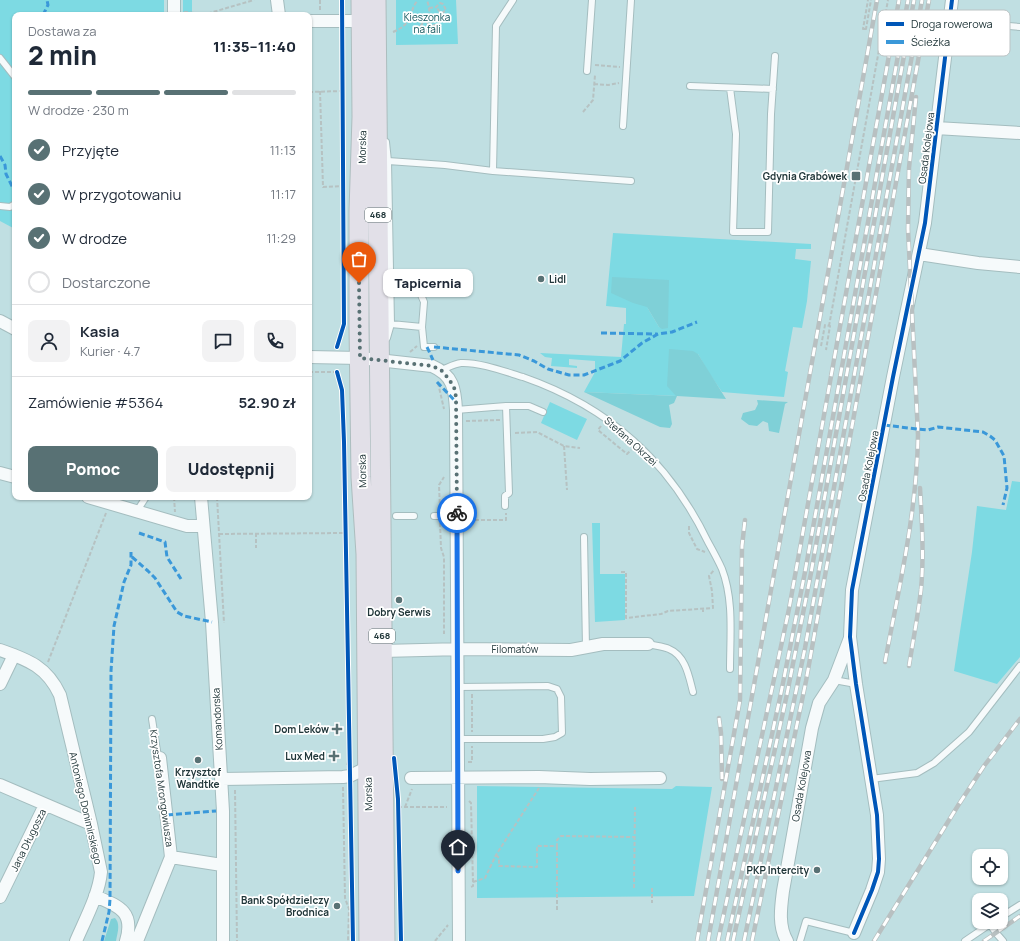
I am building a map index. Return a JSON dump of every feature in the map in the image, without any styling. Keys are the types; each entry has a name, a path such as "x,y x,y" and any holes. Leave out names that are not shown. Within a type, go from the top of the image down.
{"main road":[{"name":"Morska","path":"361,0 362,117 359,211 361,477 366,554 370,941"},
{"name":"Morska","path":"376,0 385,941"}],"street":[{"path":"174,0 174,12"},
{"path":"277,0 279,12"},
{"name":"Osada Kolejowa","path":"950,10 952,0"},
{"path":"312,21 362,21"},
{"name":"Osada Kolejowa","path":"854,933 878,872 879,852 877,814 850,637 852,590 893,377 919,254 945,56"},
{"name":"Osada Kolejowa","path":"936,128 1020,132"},
{"path":"919,254 978,264 1020,267"},
{"path":"0,321 12,327"},
{"path":"312,357 360,358 432,366 439,374 448,378 454,387 456,410 457,516 457,778 459,941"},
{"path":"0,473 12,476"},
{"path":"99,500 187,526 203,526"},
{"name":"Komandorska","path":"201,500 212,622 221,780 223,819 222,865 224,941"},
{"name":"Osada Kolejowa","path":"787,941 784,937 780,916 783,891 812,728 819,703 834,680 850,637"},
{"name":"Filomatów","path":"382,650 571,650 603,644 648,644"},
{"path":"0,650 14,655 0,684"},
{"name":"Antoniego Donimirskiego","path":"14,655 38,666 48,675 60,695 91,824 101,872 95,896 76,941"},
{"name":"Krzysztofa Mrongowiusza","path":"137,941 171,857 160,758"},
{"path":"221,780 346,776 368,767"},
{"path":"411,778 660,778"},
{"path":"0,785 91,824"},
{"name":"Jana Długosza","path":"0,896 45,805"},
{"name":"Krzysztofa Mrongowiusza","path":"171,857 222,865"},
{"path":"95,896 120,908 125,914 129,926 126,941"}],"lane":[{"path":"493,171 496,26 513,0"},
{"path":"587,71 592,0"},
{"path":"623,126 630,0"},
{"path":"1010,26 1020,27"},
{"path":"730,88 736,134 733,232 768,232 771,114 775,56"},
{"path":"0,58 12,73"},
{"path":"377,70 384,114"},
{"path":"690,86 773,89"},
{"path":"379,360 391,324 388,161 386,137"},
{"path":"388,161 445,165 493,171 631,181"},
{"path":"0,206 12,206"},
{"path":"390,274 422,273 421,295 424,302 422,327 424,347 434,348"},
{"path":"391,324 422,327"},
{"name":"Stefana Okrzei","path":"439,374 461,363 500,370 562,392 602,415 633,440 657,463 689,506 722,570 730,603 730,669"},
{"path":"506,406 509,493 505,496 506,506"},
{"path":"456,410 506,406 529,406 542,412"},
{"path":"137,511 144,500"},
{"path":"396,516 414,516"},
{"path":"437,516 457,516"},
{"path":"584,537 586,648"},
{"path":"648,644 670,649 678,654 687,668 693,692"},
{"path":"871,779 917,773 934,764 969,732 1020,666"},
{"path":"834,680 856,684"},
{"path":"457,687 548,686 557,689 561,697 562,733 555,737 543,739 457,739"},
{"name":"Krzysztofa Mrongowiusza","path":"152,719 158,757 160,758"},
{"path":"1008,913 1020,905"},
{"path":"800,941 806,921 854,933"},
{"path":"965,941 983,929"},
{"path":"994,929 1003,941"}],"path":[{"path":"216,12 254,0"},
{"path":"320,0 320,8"},
{"path":"393,32 405,25 418,0"},
{"path":"426,21 429,26 429,30 426,34 422,31 420,26 428,17 430,8 427,0"},
{"path":"868,0 864,29 866,29 871,0"},
{"path":"886,10 888,0"},
{"path":"430,8 436,7 440,3 443,4 446,10 442,13 436,7"},
{"path":"428,17 432,20"},
{"path":"826,350 829,326 878,55"},
{"path":"595,65 627,67"},
{"path":"594,84 626,84"},
{"path":"312,92 342,90"},
{"path":"320,92 323,187 343,186"},
{"path":"583,112 588,107"},
{"path":"821,346 825,325 829,326"},
{"path":"409,353 424,340"},
{"path":"312,372 337,372"},
{"path":"439,374 444,416"},
{"path":"463,421 502,420 503,434 537,432 564,446 580,448"},
{"path":"597,421 602,425 598,430 627,454 632,448 637,453"},
{"path":"564,446 567,490"},
{"path":"444,634 444,557 441,548 437,516 439,485 444,479 445,474"},
{"path":"174,500 175,516"},
{"path":"217,500 220,541"},
{"path":"48,662 110,503"},
{"path":"469,520 506,520 506,506"},
{"path":"689,525 689,533 697,549 708,554"},
{"path":"256,533 256,548"},
{"path":"219,534 346,533"},
{"path":"621,572 626,572 626,618 661,614 668,611 713,608 709,576 714,570 712,564"},
{"path":"703,608 703,613"},
{"path":"462,762 472,762 472,687"},
{"path":"348,941 349,909 345,898 346,776 349,758"},
{"path":"473,883 485,878 496,856 540,788 540,777"},
{"path":"405,807 412,791 411,778"},
{"path":"398,807 451,807"},
{"path":"634,888 635,807"},
{"path":"235,811 237,941"},
{"path":"557,911 557,840 561,836 635,837"},
{"path":"496,856 499,858 499,866 537,866 537,846 557,846"},
{"path":"652,888 652,903"},
{"path":"353,906 353,941"}],"green space":[{"path":"0,0 164,0 164,12 12,12 12,227 0,221"},
{"path":"183,0 192,0 192,12 183,12"},
{"name":"Kieszonka na fali","path":"396,0 456,0 458,44 396,45"},
{"path":"613,233 811,244 811,249 796,249 795,259 811,261 807,301 802,328 793,327 785,371 788,372 784,397 722,392 698,354 677,396 584,392 595,372 595,361 569,359 569,365 577,366 577,368 551,366 552,358 545,357 540,353 621,357 624,324 626,324 626,308 606,306","holes":["647,307 668,328 659,327"]},
{"path":"550,402 587,419 577,440 541,423"},
{"path":"1012,481 1020,482 1020,657 997,684 954,671 972,552 977,506 1006,510"},
{"path":"592,523 600,523 600,574 625,574 625,620 595,622"},
{"path":"477,786 672,789 676,786 712,787 694,896 477,898"}],"shaded area":[{"path":"612,277 669,280 668,328 662,329 659,327 647,307 633,303 611,293"},
{"path":"669,349 693,351 698,354 726,399 677,396 674,403 669,405 672,424 670,428 660,427 584,392 676,396 667,386"},
{"path":"757,400 788,402 785,404 779,433 769,431 768,423 763,421 757,426 749,425 741,419 743,413 755,410 758,404"},
{"path":"115,918 118,923 116,941 104,941 111,919"}],"railway":[{"path":"708,941 877,0"},
{"path":"897,10 899,0"},
{"path":"906,10 908,0"},
{"path":"912,10 914,0"},
{"path":"920,10 922,0"},
{"path":"927,10 929,0"},
{"path":"718,941 789,609 889,56"},
{"path":"727,941 781,693 805,572 898,56"},
{"path":"733,941 787,694 811,573 904,56"},
{"path":"744,941 805,648 912,56"},
{"path":"752,941 806,681 919,56"},
{"path":"885,662 911,521 917,464 918,435 908,229 909,168 916,97"},
{"path":"909,666 922,577 920,488"},
{"path":"697,941 740,700 742,546 745,520"},
{"path":"719,718 721,733 722,779"},
{"path":"874,941 959,804 984,766 1020,719"},
{"path":"984,941 1020,916"}],"marked path":[{"path":"44,12 48,5 47,0"},
{"path":"0,156 5,165 6,174 12,186"},
{"path":"434,347 519,355 548,369 569,375 584,375 620,361 642,343 658,334 672,332 697,322"},
{"path":"601,333 657,334"},
{"path":"427,347 433,360"},
{"path":"437,382 456,402"},
{"path":"884,425 928,430 938,427 983,432 990,436 995,440 1004,456 1007,488 1003,505"},
{"path":"139,533 165,542 167,557 181,579"},
{"path":"102,941 109,912 110,899 111,671 114,626 124,582 131,565 131,552"},
{"path":"132,557 155,578 177,612 184,616 212,622"},
{"path":"167,815 216,811"}],"cycle path":[{"path":"337,347 344,324 342,0"},
{"path":"951,10 952,0"},
{"path":"854,933 872,890 878,872 879,859 877,815 850,637 852,590 893,377 925,223 945,56"},
{"path":"337,372 342,390 344,442 353,941"},
{"path":"394,758 398,799 401,941"}],"way so far":[{"path":"359,283 360,358 432,366 441,370 454,387 456,397 457,513"}],"place":[{"name":"Gdynia Grabówek","path":"856,176"},
{"name":"Lidl","path":"541,279"},
{"name":"Tapicernia","path":"359,283"},
{"name":"Dobry Serwis","path":"399,600"},
{"name":"Dom Leków","path":"337,729"},
{"name":"Lux Med","path":"334,756"},
{"name":"Krzysztof Wandtke","path":"198,760"},
{"name":"PKP Intercity","path":"817,870"},
{"name":"Bank Spółdzielczy Brodnica","path":"337,906"}],"route":[{"path":"457,513 458,871"}]}
